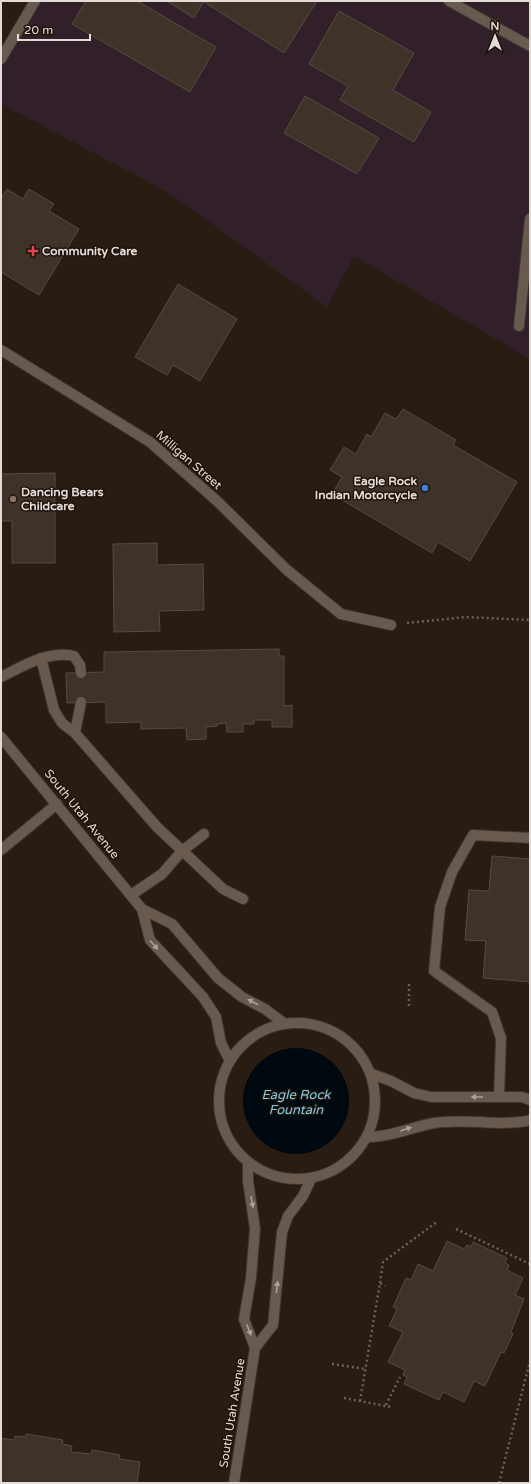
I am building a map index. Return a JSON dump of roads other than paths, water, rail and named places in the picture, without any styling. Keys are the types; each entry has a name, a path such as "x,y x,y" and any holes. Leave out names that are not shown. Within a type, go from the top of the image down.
{"main road":[{"path":"1,59 35,1"},
{"path":"449,1 530,46"},
{"path":"519,326 530,219"},
{"name":"Milligan Street","path":"1,350 150,442 220,504 287,570 341,614 392,625"},
{"path":"1,677 41,658 63,653 74,656 80,665 81,673"},
{"path":"41,658 54,710 62,723 75,733 157,827 223,889 243,899"},
{"path":"75,733 81,702"},
{"name":"South Utah Avenue","path":"1,737 142,909 172,924 218,978 242,997 265,1009 285,1024"},
{"path":"1,850 57,804"},
{"path":"131,896 162,874 182,851 204,834"},
{"path":"499,1097 501,1038 492,1012 434,971 440,907 452,872 473,836 530,838"},
{"name":"South Utah Avenue","path":"142,909 150,940 203,997 216,1018 221,1043 230,1061"},
{"path":"285,1024 312,1024 338,1033 358,1050 372,1074 376,1095 375,1116 368,1137 354,1156 334,1171 311,1179 289,1179 268,1174 248,1163 233,1147 223,1127 218,1104 221,1082 230,1061 244,1043 263,1030 285,1024"},
{"path":"372,1074 392,1081 414,1093 431,1097 522,1097 530,1100"},
{"path":"368,1137 385,1137 412,1127 436,1123 502,1123 525,1122 530,1120"},
{"name":"South Utah Avenue","path":"248,1163 248,1181 255,1229 251,1278 244,1319 255,1348"},
{"name":"South Utah Avenue","path":"234,1483 255,1348 273,1325 282,1232 288,1216 303,1196 311,1179"}],"water":[{"name":"Eagle Rock Fountain","path":"296,1048 316,1052 334,1063 345,1081 349,1101 345,1121 334,1139 316,1150 296,1154 276,1150 258,1139 247,1121 243,1101 247,1081 258,1063 276,1052"}],"place":[{"name":"Community Care","path":"33,251"},
{"name":"Eagle Rock Indian Motorcycle","path":"425,488"},
{"name":"Dancing Bears Childcare","path":"13,499"}]}
